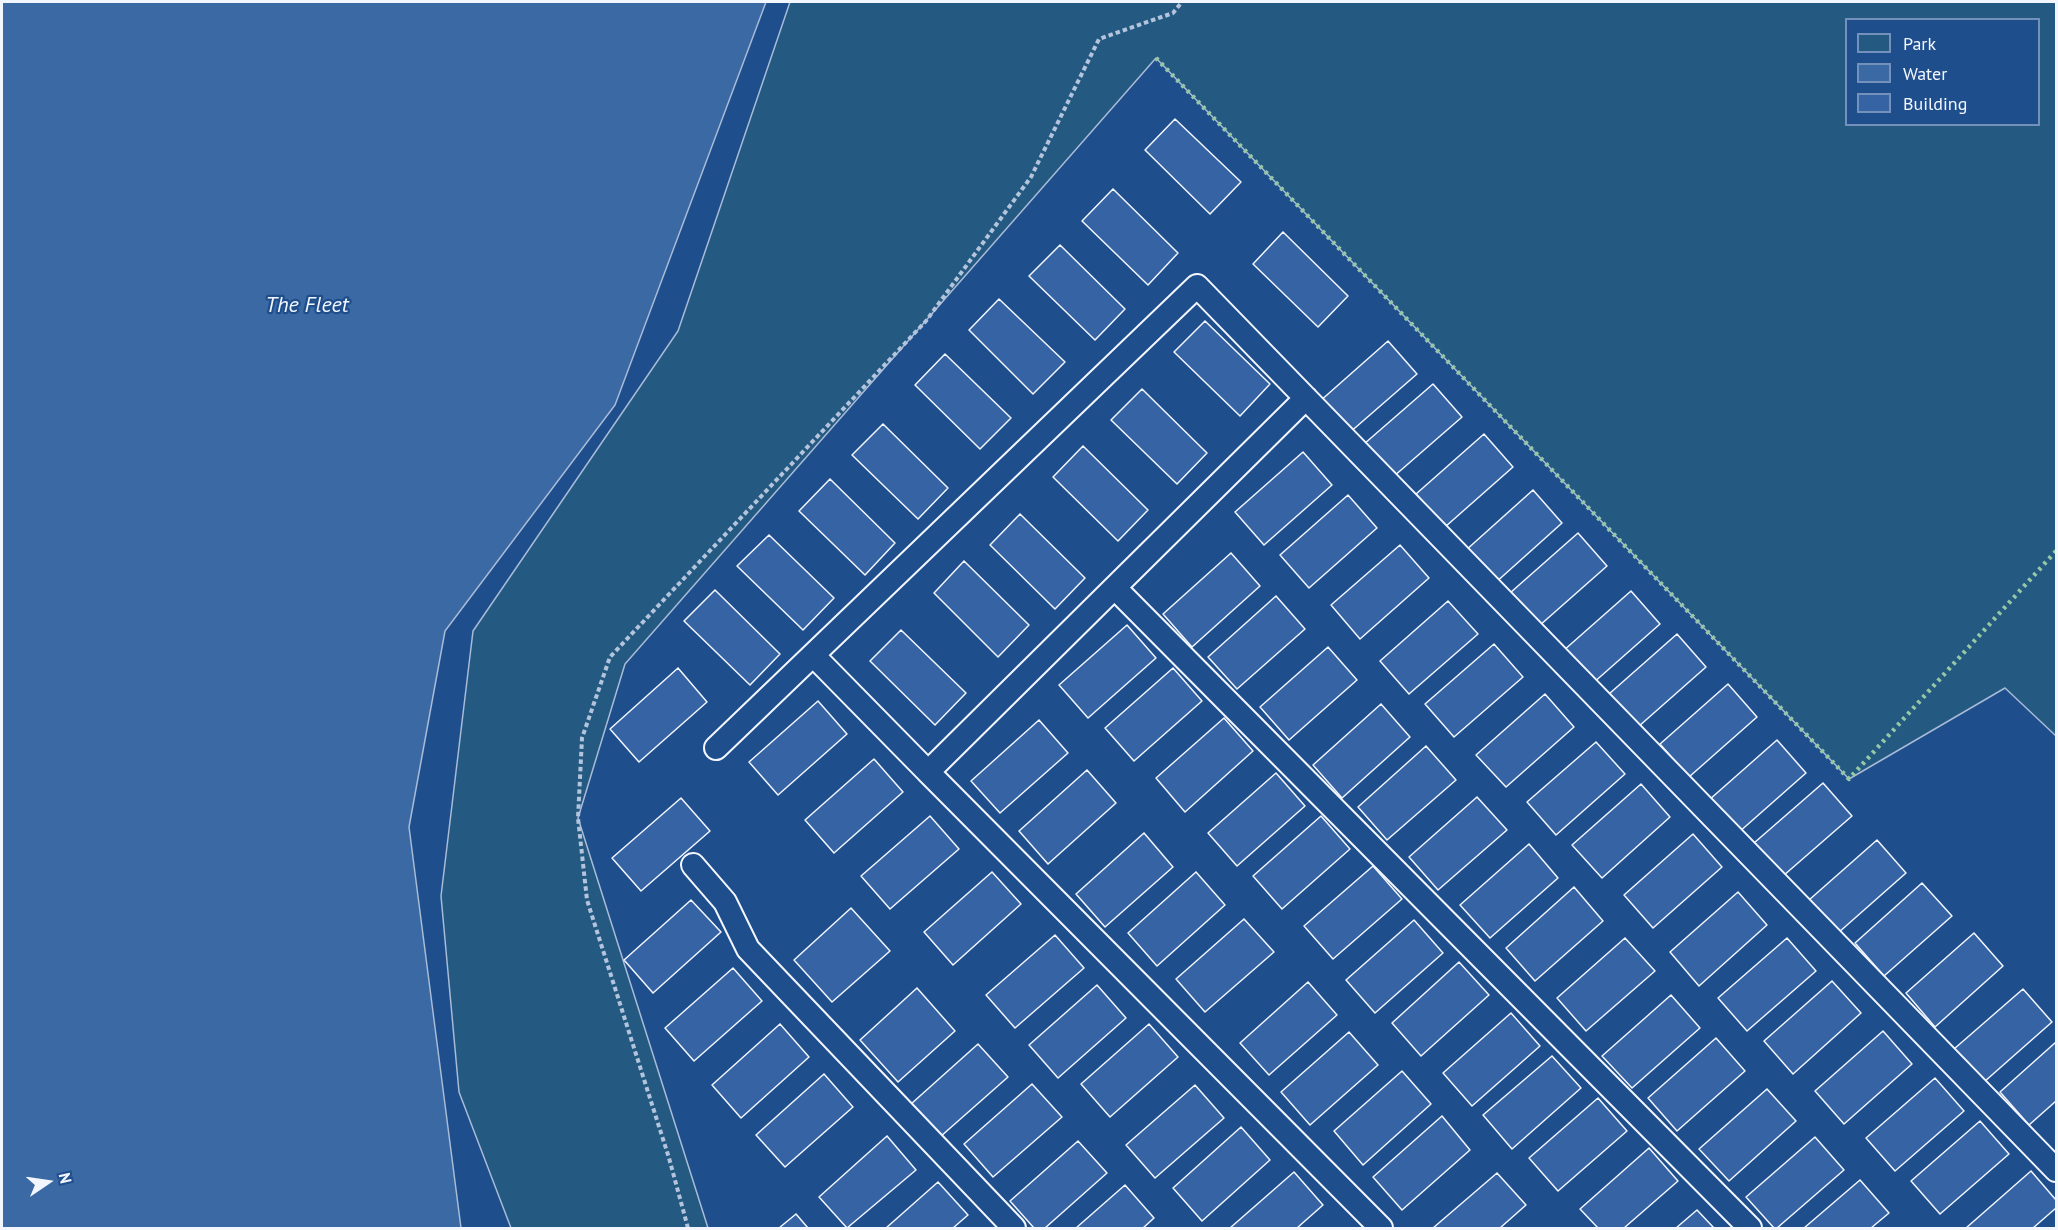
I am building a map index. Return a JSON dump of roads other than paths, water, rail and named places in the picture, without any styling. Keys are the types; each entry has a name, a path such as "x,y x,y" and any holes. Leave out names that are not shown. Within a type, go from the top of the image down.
{"lane":[{"path":"716,748 1197,286 2056,1170"},
{"path":"928,772 1306,398"},
{"path":"1115,588 1750,1228"},
{"path":"813,655 1381,1228"},
{"path":"693,865 725,902 748,949 1014,1228"}],"water":[{"name":"The Fleet","path":"2,2 766,2 615,405 445,631 409,827 461,1228 2,1228"}]}
